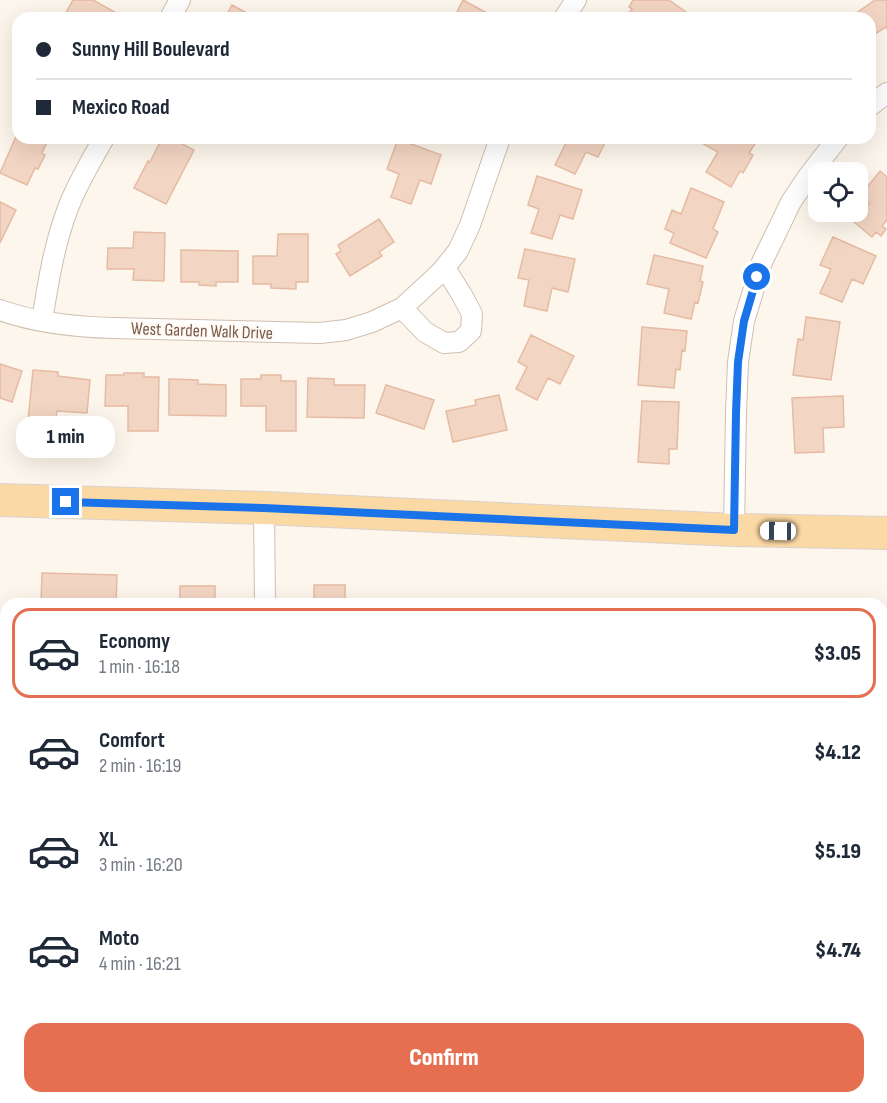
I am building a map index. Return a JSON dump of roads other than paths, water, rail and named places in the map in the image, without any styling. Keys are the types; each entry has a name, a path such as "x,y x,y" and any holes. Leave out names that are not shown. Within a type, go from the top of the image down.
{"main road":[{"path":"0,500 264,508 734,530 887,533"}],"street":[{"path":"42,321 58,237 68,206 101,144"},
{"name":"West Garden Walk Drive","path":"0,310 42,321 82,327 320,333 346,330 372,322 402,308 445,268 458,251 470,225 498,144"},
{"path":"734,530 738,362 744,321 762,262 791,202 833,144"},
{"path":"402,308 425,332 444,343 459,342 471,331 472,315 445,268"},
{"path":"264,508 265,598"}]}
